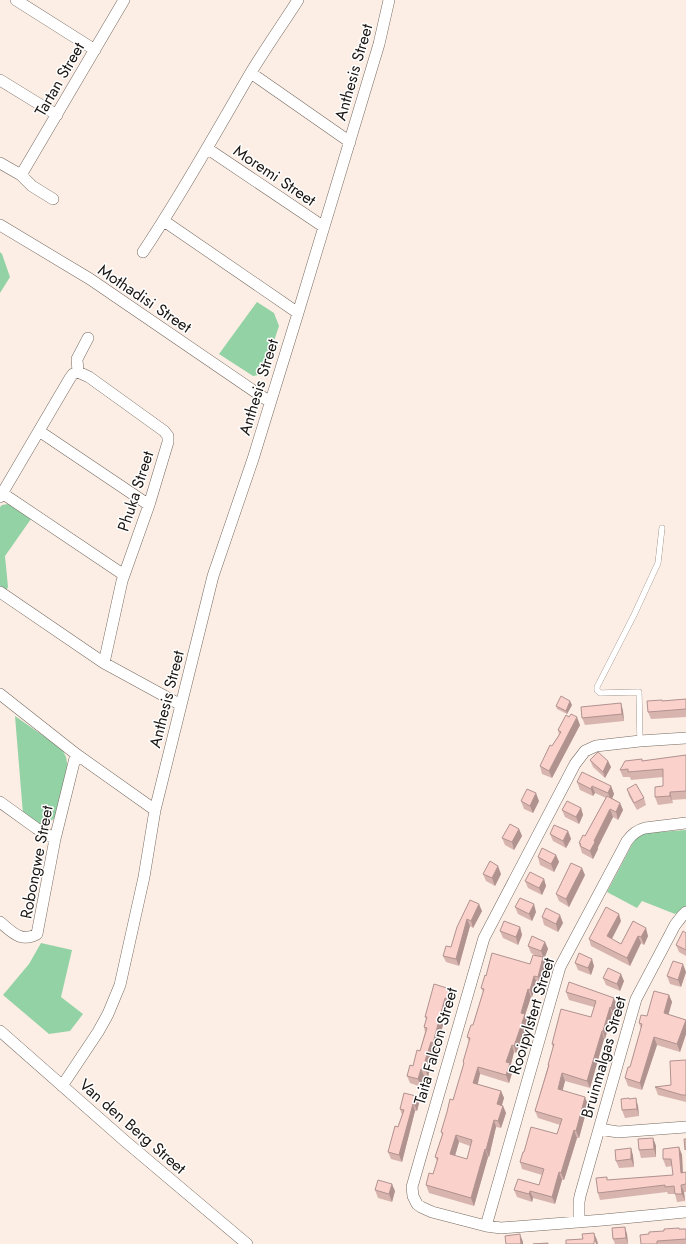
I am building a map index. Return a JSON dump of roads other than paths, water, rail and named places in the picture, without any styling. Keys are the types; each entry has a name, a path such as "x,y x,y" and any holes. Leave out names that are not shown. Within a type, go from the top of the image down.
{"street":[{"path":"16,0 95,50"},
{"name":"Tartan Street","path":"22,175 124,0"},
{"path":"143,252 164,221 208,149 251,73 298,0"},
{"name":"Anthesis Street","path":"62,1086 104,1022 120,985 144,878 155,810 213,576 253,459 298,313 379,44 389,0"},
{"path":"251,73 350,142"},
{"path":"0,80 57,115"},
{"name":"Moremi Street","path":"208,149 324,227"},
{"path":"0,163 22,175 32,186 52,199"},
{"path":"164,221 298,313"},
{"name":"Mothadisi Street","path":"0,225 90,279 270,402"},
{"path":"88,338 77,360 78,372 73,374 70,378 1,495 124,575"},
{"name":"Phuka Street","path":"78,372 89,377 164,431 168,436 168,442 149,505 124,575 104,663"},
{"path":"39,431 149,505"},
{"path":"0,592 104,663 181,705"},
{"path":"0,694 76,754 155,810"},
{"name":"Taita Falcon Street","path":"686,738 596,746 585,751 579,757 488,930 479,950 420,1158 412,1192 417,1204 421,1208 486,1226 509,1228 686,1212"},
{"name":"Robongwe Street","path":"0,922 14,933 24,938 37,934 55,839 76,754"},
{"path":"0,802 36,828 55,839"},
{"name":"Rooipylstert Street","path":"486,1226 562,961 632,834 644,828 686,824"},
{"name":"Bruinmalgas Street","path":"579,1222 579,1202 636,999 675,925 686,912"},
{"name":"Van den Berg Street","path":"0,1031 247,1244"},
{"path":"599,1129 618,1132 686,1127"}],"lane":[{"path":"640,741 639,692 600,693 597,690 597,687 634,615 658,563 662,528"}]}
